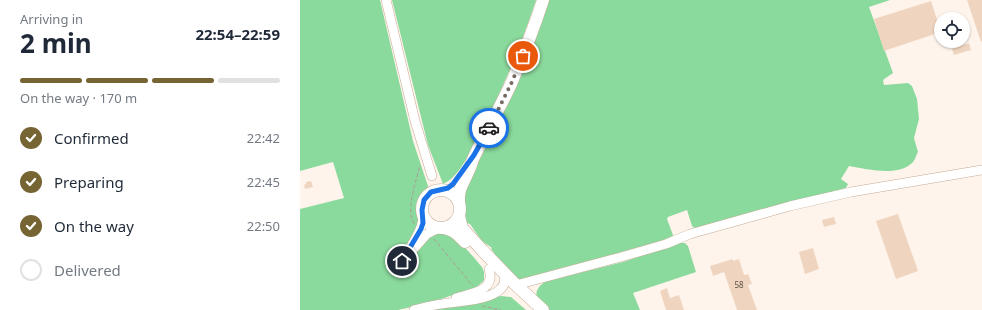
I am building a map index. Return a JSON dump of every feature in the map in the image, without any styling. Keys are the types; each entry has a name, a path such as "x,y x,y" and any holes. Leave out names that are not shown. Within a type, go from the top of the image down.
{"main road":[{"path":"542,0 526,47 511,84 494,120 474,155 453,184 448,188 431,192 424,200 422,205 423,216 429,224 450,229 456,233 489,269 508,281 544,310"},
{"path":"474,155 458,194 460,208 459,216 462,228 534,310"},
{"path":"442,189 452,192 459,201"},
{"path":"441,228 453,224 459,216"}],"street":[{"path":"386,0 415,121 432,176"},
{"path":"414,310 476,295 496,293 508,281 621,257 666,244 690,234 790,206 851,192 982,170"},
{"path":"423,216 424,232 441,228"},
{"path":"476,295 487,286 490,281 491,275 489,269"}],"path":[{"path":"421,162 410,208 412,221 434,239 472,285 480,304 483,307 502,310"}],"green space":[{"path":"300,0 380,0 413,141 429,189 424,194 419,204 418,220 415,232 397,258 406,265 428,238 436,234 451,236 465,248 482,267 484,272 484,280 477,287 429,303 398,310 300,310 300,209 344,198 333,162 300,171"},
{"path":"392,0 536,0 516,54 485,124 458,171 449,181 443,184 428,145"},
{"path":"549,0 890,0 869,7 893,73 883,80 884,85 908,83 912,86 917,99 919,119 914,138 918,152 913,162 899,170 882,171 849,166 841,179 848,184 846,188 696,229 692,226 687,210 668,217 667,219 673,235 671,239 522,279 517,279 495,256 491,249 492,248 482,241 470,224 467,223 463,210 465,187 512,95 532,48"},
{"path":"679,243 685,243 688,246 696,272 633,293 640,310 548,310 538,300 536,294 537,291 542,284 547,281 623,262"},
{"path":"501,296 511,297 526,310 432,310"}],"building":[{"path":"967,0 982,0 981,42"},
{"path":"931,1 935,12 934,34 884,51 874,19"},
{"path":"970,46 971,50 954,55 952,49 970,48"},
{"path":"311,181 313,187 305,189 304,185 306,182"},
{"path":"898,214 918,271 896,279 876,221"},
{"path":"834,217 836,224 824,227 822,220"},
{"path":"813,248 819,269 805,274 799,252"},
{"path":"733,259 733,261 739,259 744,275 748,274 752,284 748,285 757,310 737,310 724,272 713,276 710,266"},
{"path":"667,288 670,298 679,295 684,310 666,310 660,291"}],"way so far":[{"path":"489,128 523,56"}],"route":[{"path":"402,261 421,229 423,223 422,205 427,195 436,190 448,188 453,184 474,155 489,128"}]}
